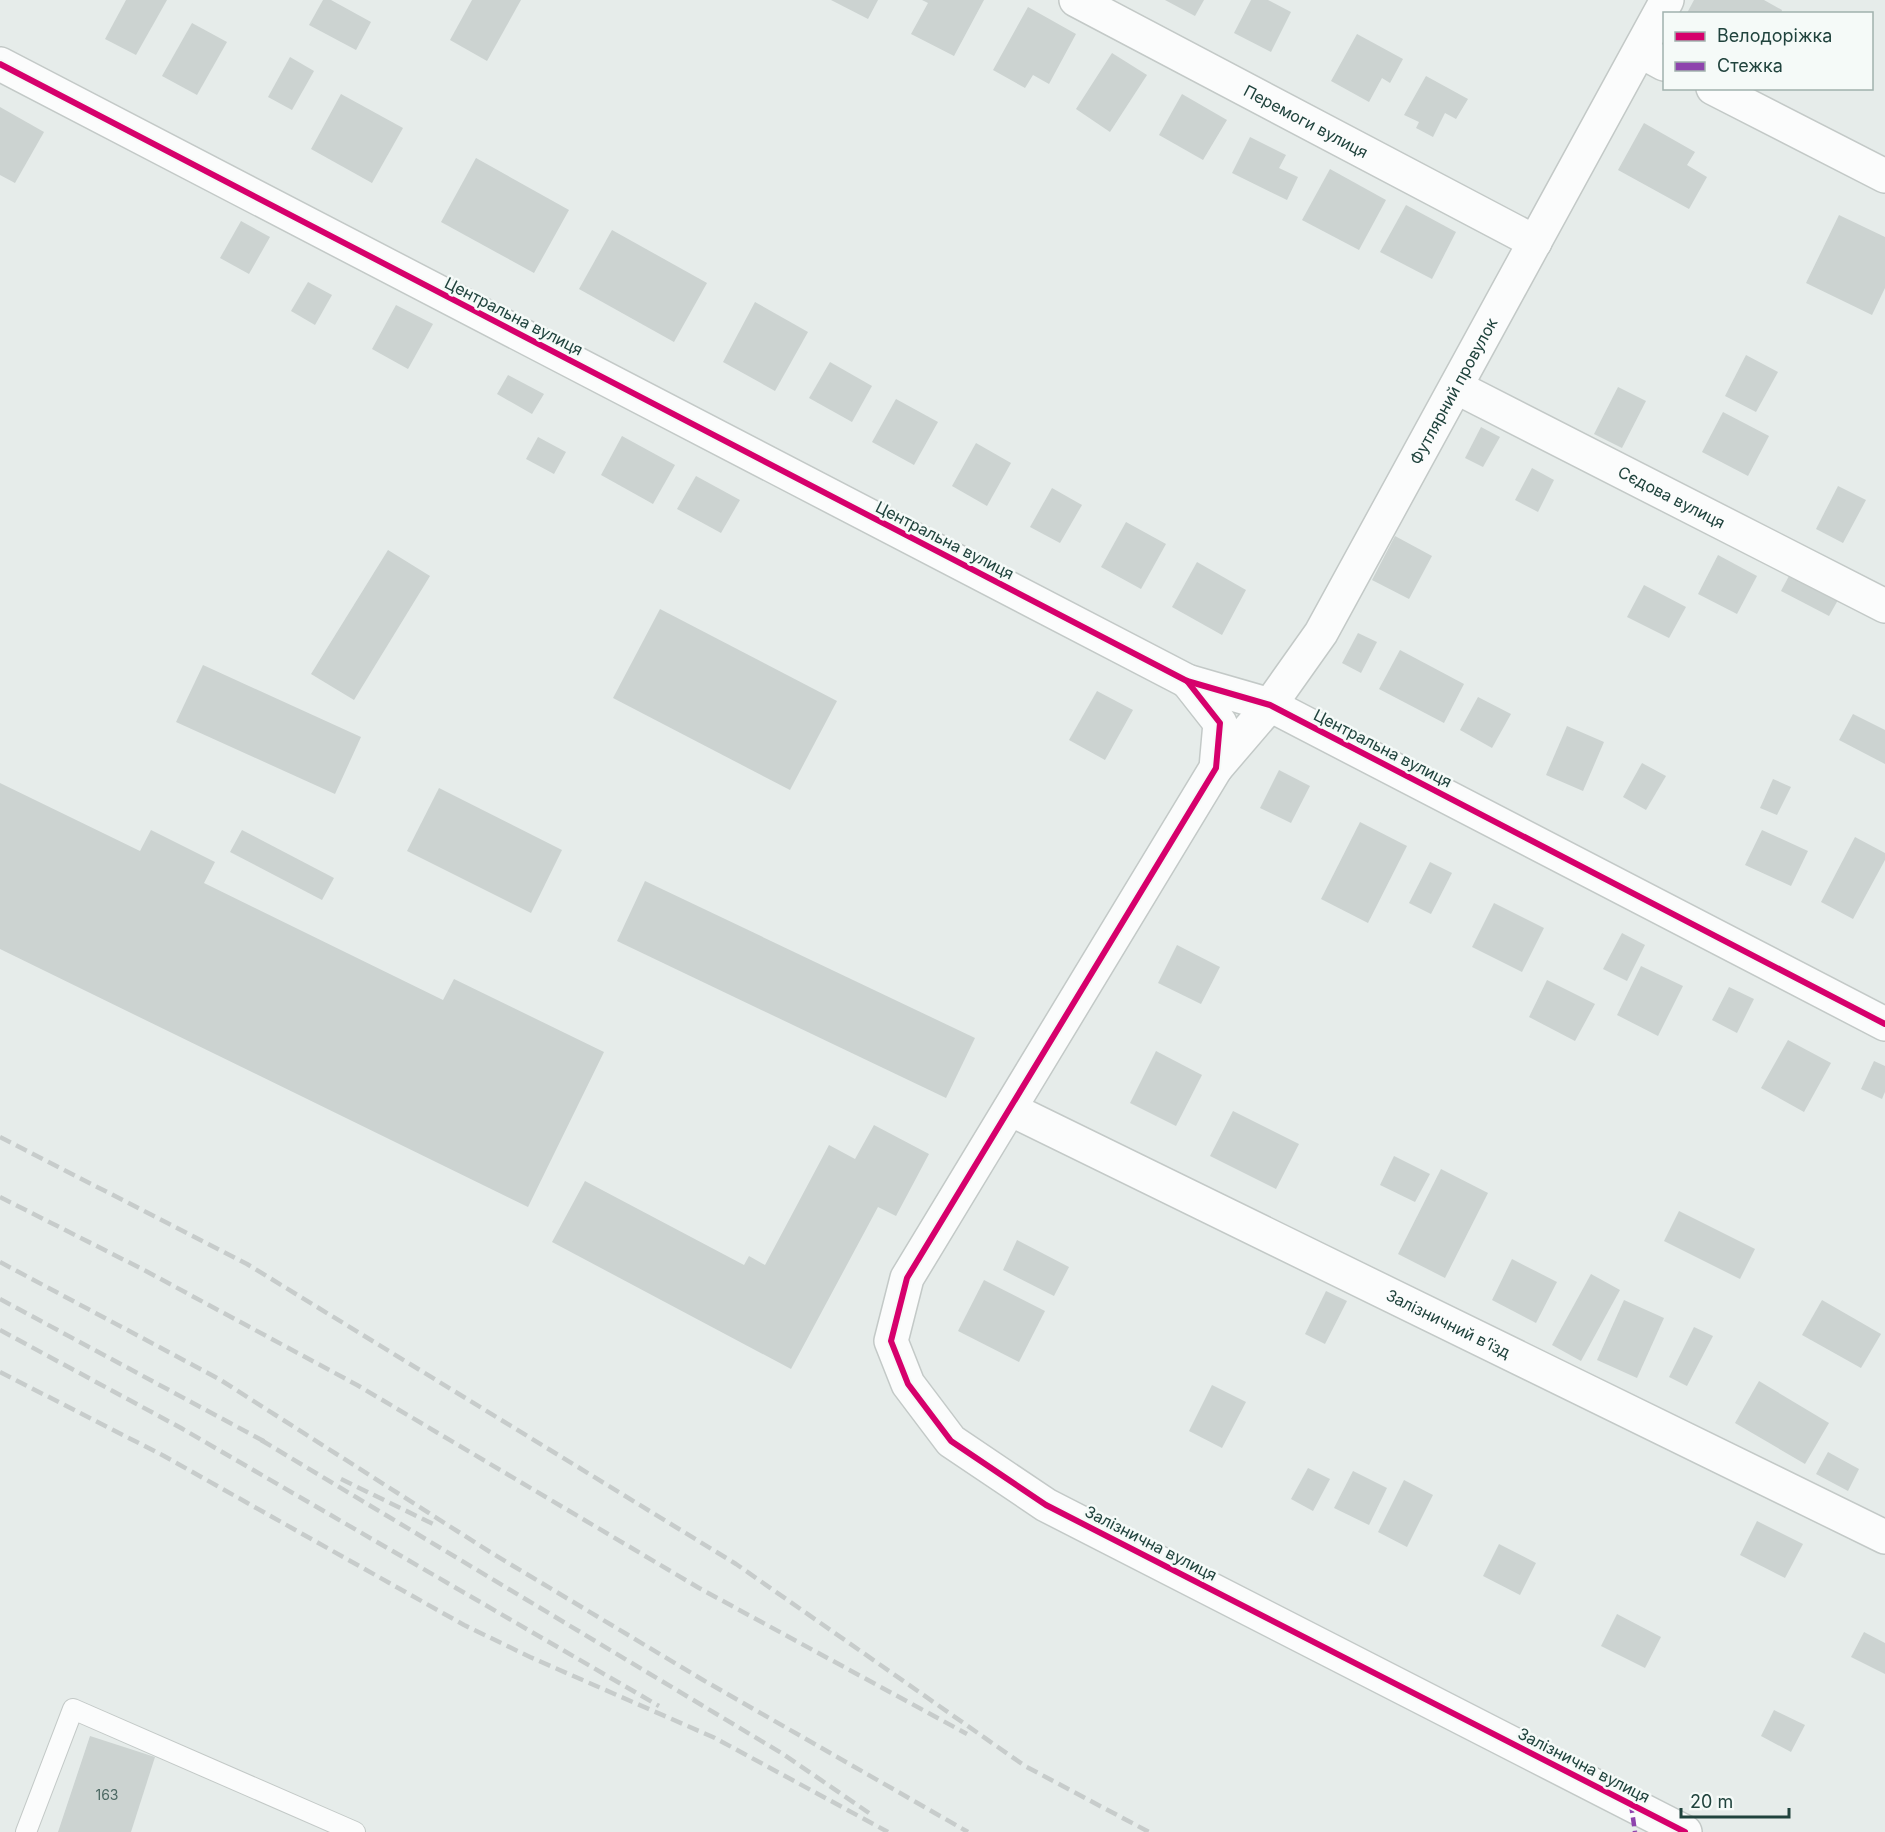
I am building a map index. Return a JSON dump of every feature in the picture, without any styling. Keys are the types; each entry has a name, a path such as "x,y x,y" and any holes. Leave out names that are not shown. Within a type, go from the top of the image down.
{"street":[{"name":"Перемоги вулиця","path":"1076,0 1535,242"},
{"name":"Футлярний провулок","path":"1216,768 1270,705 1321,633 1535,242 1652,57 1663,15"},
{"name":"Центральна вулиця","path":"0,64 1187,681 1270,705 1885,1024"},
{"path":"1717,90 1885,176"},
{"name":"Сєдова вулиця","path":"1456,387 1885,606"},
{"path":"1187,681 1220,723 1216,768"},
{"name":"Залізнична вулиця","path":"1216,768 907,1278 891,1341 908,1384 951,1441 1046,1505 1685,1832"},
{"name":"Залізничний в’їзд","path":"1010,1109 1885,1538"}],"lane":[{"path":"26,1832 73,1709 355,1832"}],"building":[{"path":"126,0 167,0 136,55 105,39"},
{"path":"323,0 331,0 371,22 356,50 309,25"},
{"path":"472,0 521,0 487,61 450,40"},
{"path":"831,0 878,0 868,19"},
{"path":"922,0 984,0 954,56 911,34 928,3"},
{"path":"1165,0 1204,0 1195,16"},
{"path":"1251,0 1268,0 1291,12 1271,52 1234,33"},
{"path":"1694,0 1764,0 1782,10 1782,12 1688,12"},
{"path":"1028,7 1076,34 1049,84 1033,75 1025,88 993,70"},
{"path":"192,23 227,42 197,95 162,76"},
{"path":"1357,34 1403,59 1390,83 1382,78 1369,102 1331,81"},
{"path":"1112,53 1147,75 1110,132 1076,109"},
{"path":"290,57 314,71 292,110 268,97"},
{"path":"1426,76 1468,99 1456,119 1445,113 1433,137 1416,128 1419,122 1404,115"},
{"path":"341,94 403,128 372,183 311,149"},
{"path":"1182,94 1227,120 1203,160 1159,135"},
{"path":"0,107 44,132 15,183 0,175"},
{"path":"1644,123 1695,152 1687,165 1707,177 1689,209 1618,170"},
{"path":"1250,137 1286,155 1279,168 1298,177 1287,200 1232,173"},
{"path":"476,158 569,210 534,273 441,222"},
{"path":"1330,169 1386,200 1359,250 1302,220"},
{"path":"1406,205 1456,232 1432,279 1380,252"},
{"path":"1839,215 1885,237 1885,288 1872,315 1806,283"},
{"path":"241,221 270,237 249,274 220,258"},
{"path":"612,230 707,283 674,342 579,289"},
{"path":"308,282 332,295 315,325 291,311"},
{"path":"755,302 808,332 775,391 723,362"},
{"path":"396,305 433,324 408,369 372,349"},
{"path":"1746,355 1778,372 1756,412 1725,396"},
{"path":"830,362 872,386 852,422 809,398"},
{"path":"508,375 544,394 532,414 497,394"},
{"path":"1618,387 1646,401 1622,448 1594,434"},
{"path":"896,399 938,422 914,465 872,442"},
{"path":"1723,412 1769,436 1748,476 1702,452"},
{"path":"1481,427 1500,437 1483,467 1465,458"},
{"path":"622,436 675,465 653,504 601,475"},
{"path":"538,437 566,452 554,474 526,459"},
{"path":"976,443 1011,463 987,506 952,486"},
{"path":"1532,468 1554,480 1538,512 1515,500"},
{"path":"696,476 740,500 721,533 677,509"},
{"path":"1838,486 1866,500 1843,543 1816,529"},
{"path":"1052,488 1082,505 1060,543 1030,527"},
{"path":"1126,522 1166,544 1141,589 1101,567"},
{"path":"1395,536 1432,556 1409,599 1372,580"},
{"path":"388,550 430,576 354,700 311,674"},
{"path":"1718,555 1757,576 1737,614 1698,594"},
{"path":"1197,562 1246,590 1222,635 1172,607"},
{"path":"1790,574 1838,600 1829,616 1781,591"},
{"path":"1644,585 1686,607 1669,638 1627,617"},
{"path":"660,609 837,701 790,790 613,698"},
{"path":"1358,633 1377,642 1361,673 1342,663"},
{"path":"1400,650 1464,684 1444,723 1379,689"},
{"path":"203,665 361,737 335,794 176,722"},
{"path":"1097,691 1133,710 1105,760 1069,740"},
{"path":"1478,697 1511,714 1492,748 1460,730"},
{"path":"1853,714 1885,730 1885,764 1839,740"},
{"path":"1567,726 1604,742 1583,791 1546,775"},
{"path":"1642,763 1666,776 1646,810 1623,797"},
{"path":"1279,770 1310,786 1291,823 1260,808"},
{"path":"1773,779 1791,787 1777,815 1760,808"},
{"path":"0,783 140,851 151,830 215,862 204,883 443,1000 454,979 604,1052 528,1207 0,949"},
{"path":"439,788 562,850 531,913 407,851"},
{"path":"1360,822 1407,846 1368,923 1321,899"},
{"path":"242,830 334,878 322,900 230,852"},
{"path":"1762,830 1808,851 1791,886 1745,865"},
{"path":"1855,837 1885,853 1885,860 1853,919 1821,902"},
{"path":"1430,862 1452,873 1431,914 1409,903"},
{"path":"645,881 975,1038 946,1098 617,941"},
{"path":"1494,903 1544,928 1522,972 1472,947"},
{"path":"1622,933 1645,945 1627,981 1603,969"},
{"path":"1177,945 1220,967 1201,1004 1158,983"},
{"path":"1641,966 1683,986 1658,1036 1617,1015"},
{"path":"1547,980 1595,1004 1575,1041 1529,1017"},
{"path":"1729,987 1754,999 1737,1033 1712,1020"},
{"path":"1788,1040 1831,1063 1804,1112 1761,1088"},
{"path":"1156,1051 1202,1075 1176,1126 1130,1103"},
{"path":"1874,1061 1885,1066 1885,1092 1882,1099 1861,1089"},
{"path":"1233,1111 1299,1144 1276,1189 1210,1156"},
{"path":"874,1125 929,1154 896,1216 878,1207 791,1369 552,1242 585,1181 744,1265 749,1256 765,1265 829,1145 855,1159"},
{"path":"1394,1156 1430,1174 1415,1202 1380,1185"},
{"path":"1441,1169 1488,1193 1445,1278 1398,1254"},
{"path":"1679,1211 1755,1249 1740,1279 1664,1241"},
{"path":"1017,1240 1069,1267 1054,1296 1003,1270"},
{"path":"1512,1259 1557,1282 1536,1323 1492,1300"},
{"path":"1591,1274 1620,1290 1581,1361 1552,1345"},
{"path":"984,1280 1045,1311 1019,1362 958,1331"},
{"path":"1326,1291 1347,1301 1325,1344 1305,1334"},
{"path":"1624,1300 1664,1318 1637,1378 1597,1360"},
{"path":"1822,1300 1881,1334 1861,1368 1802,1335"},
{"path":"1694,1327 1713,1336 1687,1386 1669,1377"},
{"path":"1759,1381 1829,1423 1805,1464 1735,1423"},
{"path":"1212,1385 1246,1402 1222,1448 1189,1431"},
{"path":"1828,1452 1859,1469 1848,1491 1816,1474"},
{"path":"1308,1468 1330,1479 1313,1511 1291,1499"},
{"path":"1353,1471 1387,1488 1369,1525 1334,1508"},
{"path":"1404,1480 1433,1495 1407,1547 1378,1532"},
{"path":"1757,1521 1803,1544 1785,1578 1740,1555"},
{"path":"1499,1544 1536,1563 1520,1595 1483,1576"},
{"path":"1617,1614 1661,1637 1645,1668 1601,1646"},
{"path":"1864,1632 1885,1643 1885,1674 1851,1657"},
{"path":"1774,1710 1805,1725 1791,1752 1761,1736"},
{"path":"90,1736 155,1757 131,1832 58,1832"}],"railway":[{"path":"0,1137 247,1264 736,1564 1025,1766 1149,1832"},
{"path":"0,1197 144,1270 357,1385 699,1588 967,1734"},
{"path":"0,1262 219,1379 490,1552 703,1680 968,1832"},
{"path":"0,1299 269,1444"},
{"path":"0,1330 181,1428 659,1706"},
{"path":"0,1372 164,1456 464,1625 530,1657 715,1738 888,1832"},
{"path":"261,1440 783,1754 869,1813"},
{"path":"341,1479 433,1524"}],"marked path":[{"path":"1631,1804 1635,1832"}],"cycle path":[{"path":"0,64 1187,681 1270,705 1885,1024"},
{"path":"1187,681 1220,723 1216,768 907,1278 891,1341 908,1384 951,1441 1046,1505 1685,1832"}]}
